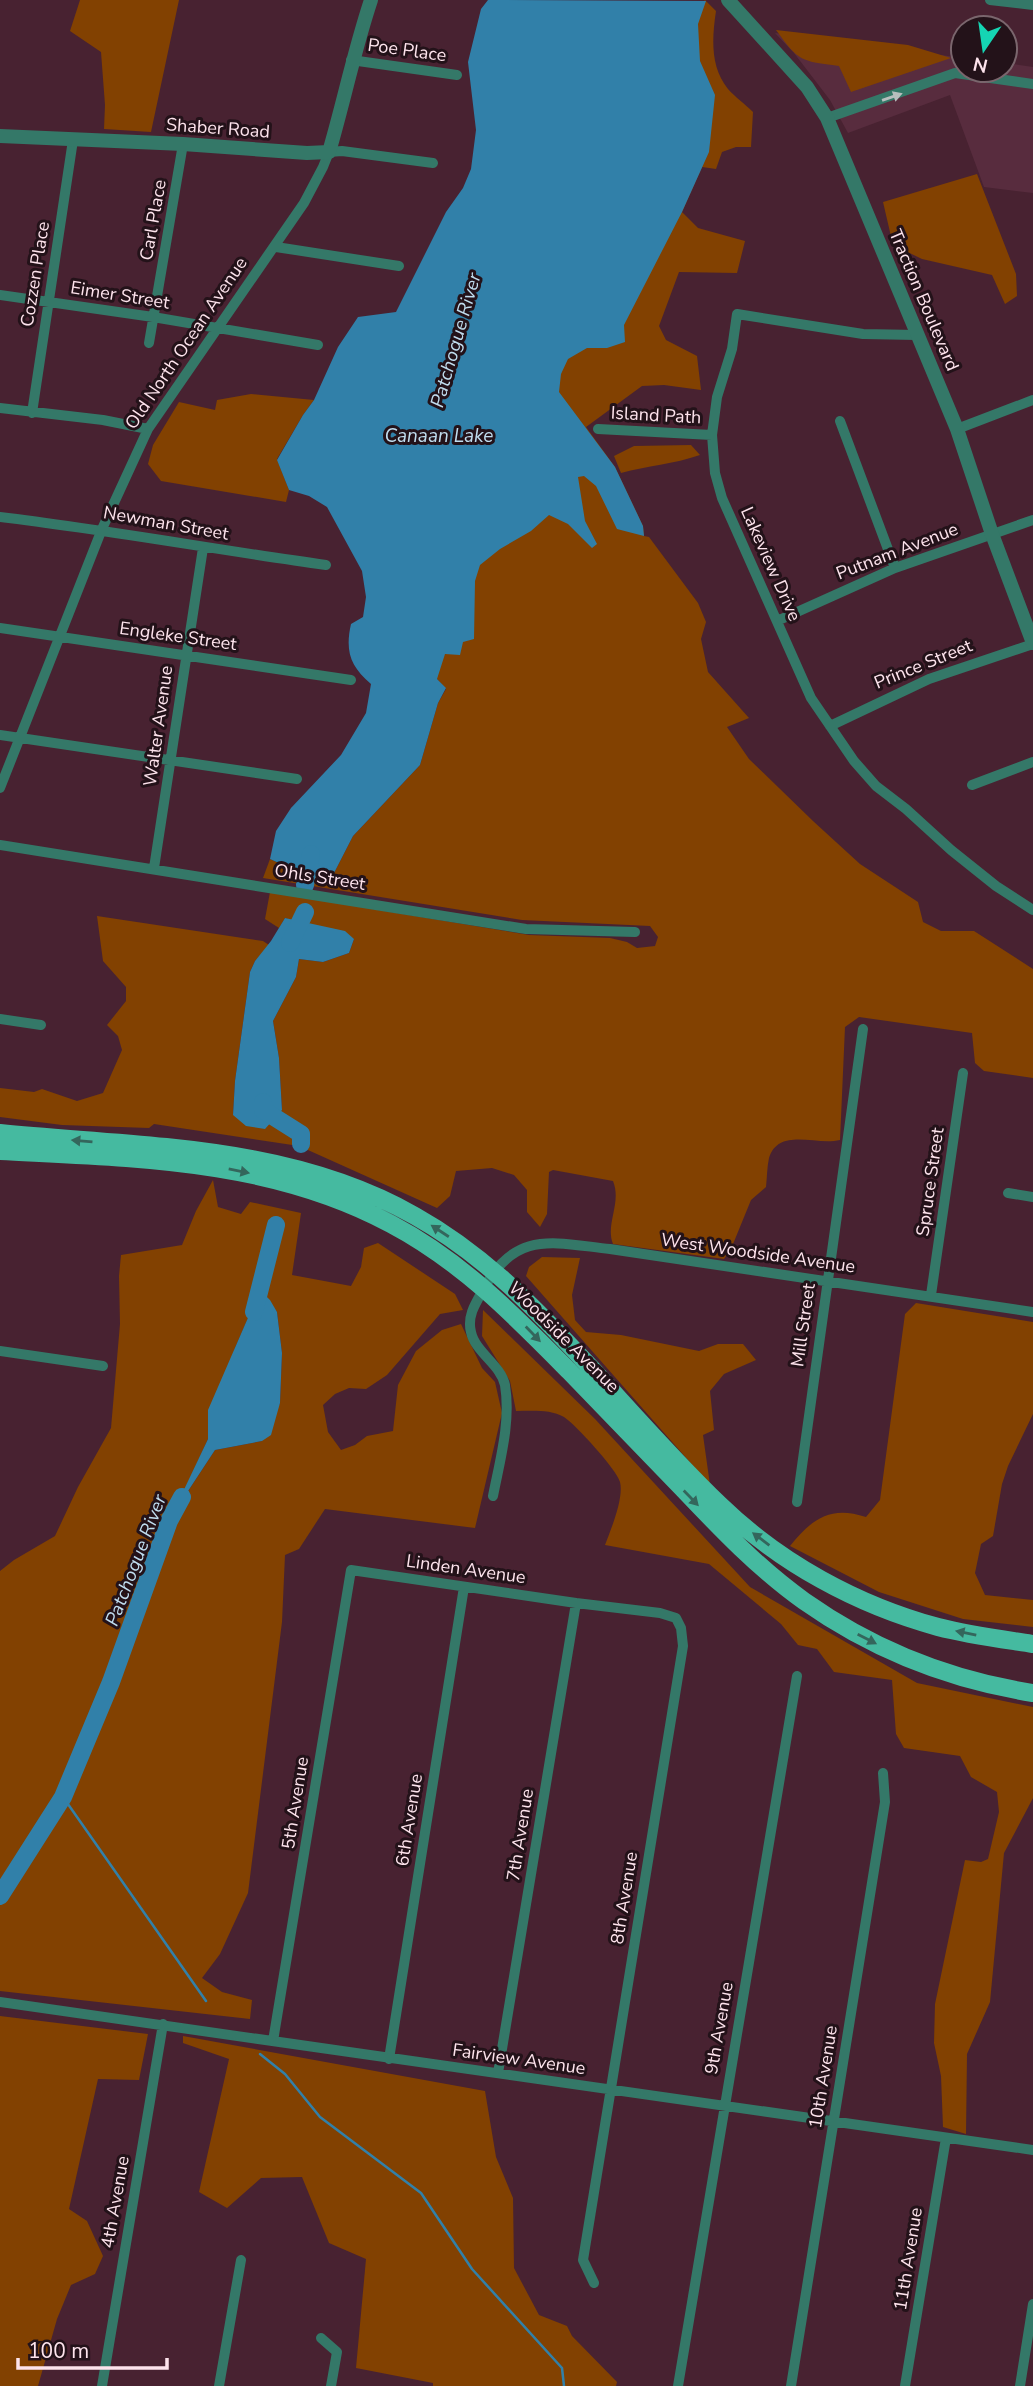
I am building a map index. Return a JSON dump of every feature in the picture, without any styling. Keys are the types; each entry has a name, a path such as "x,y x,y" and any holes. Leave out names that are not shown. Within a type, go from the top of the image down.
{"main road":[{"name":"Woodside Avenue","path":"0,1133 261,1159 305,1170 399,1207 446,1234 490,1279 557,1332 721,1507 778,1553 838,1588 905,1617 974,1635 1033,1644"},
{"name":"Woodside Avenue","path":"0,1151 183,1163 237,1170 291,1183 389,1223 490,1279 504,1304 746,1554 802,1600 832,1620 897,1654 967,1679 1033,1693"}],"street":[{"name":"Old North Ocean Avenue","path":"0,788 102,529 148,429 276,247 323,167 342,107 351,60 371,0"},
{"name":"Traction Boulevard","path":"728,0 807,87 827,118 957,429 992,534 1033,643"},
{"path":"990,0 1033,5"},
{"name":"Poe Place","path":"351,60 457,75"},
{"path":"827,118 955,74 1033,84"},
{"name":"Shaber Road","path":"0,136 183,144 307,153 342,151 433,163"},
{"name":"Cozzen Place","path":"32,413 73,139"},
{"name":"Carl Place","path":"149,343 183,144"},
{"path":"276,247 398,266"},
{"name":"Eimer Street","path":"0,295 318,345"},
{"name":"Lakeview Drive","path":"917,335 863,334 737,314 732,349 717,397 712,435 715,473 722,498 811,698 854,761 876,786 996,886 1033,910"},
{"path":"957,429 1033,400"},
{"path":"0,408 103,420 148,429"},
{"path":"840,421 895,568"},
{"name":"Island Path","path":"598,429 712,435"},
{"name":"Newman Street","path":"0,517 102,529 203,548 326,565"},
{"name":"Putnam Avenue","path":"777,621 895,568 1033,520"},
{"name":"Walter Avenue","path":"154,868 203,548"},
{"name":"Engleke Street","path":"0,628 351,680"},
{"name":"Prince Street","path":"830,726 929,680 1033,643"},
{"path":"0,735 297,779"},
{"path":"972,785 1033,762"},
{"name":"Ohls Street","path":"0,845 526,929 635,932"},
{"path":"0,1019 41,1025"},
{"name":"Mill Street","path":"797,1502 863,1029"},
{"name":"Spruce Street","path":"931,1295 963,1073"},
{"path":"1008,1193 1033,1197"},
{"name":"West Woodside Avenue","path":"490,1279 509,1257 523,1248 549,1242 931,1295 1033,1312"},
{"path":"490,1279 471,1315 470,1330 505,1382 507,1419 493,1496"},
{"path":"0,1351 103,1366"},
{"name":"Linden Avenue","path":"351,1570 576,1603"},
{"name":"5th Avenue","path":"273,2041 351,1570"},
{"name":"6th Avenue","path":"389,2059 464,1587"},
{"name":"7th Avenue","path":"498,2073 576,1603"},
{"name":"8th Avenue","path":"576,1603 660,1613 676,1618 681,1628 683,1646 583,2260 594,2283"},
{"name":"9th Avenue","path":"678,2386 797,1676"},
{"name":"10th Avenue","path":"791,2386 886,1795 883,1773"},
{"name":"Fairview Avenue","path":"0,2002 1033,2150"},
{"name":"4th Avenue","path":"102,2386 163,2024"},
{"name":"11th Avenue","path":"905,2386 946,2138"},
{"path":"219,2386 241,2260"},
{"path":"1020,2386 1033,2304"},
{"path":"321,2338 337,2352 331,2386"}],"shaded area":[{"path":"80,0 179,0 151,132 104,129 101,52 70,31"},
{"path":"705,0 716,11 713,42 718,71 728,89 753,112 751,147 736,147 722,152 716,169 702,167 682,212 698,228 745,241 737,273 679,272 659,326 666,340 697,356 701,390 664,385 642,386 586,427 615,467 643,526 644,536 649,537 698,603 706,622 701,639 708,672 749,718 727,727 749,759 860,864 918,902 923,922 941,931 974,931 1033,969 1033,1078 984,1071 975,1063 972,1033 859,1017 845,1027 840,1140 790,1140 774,1149 769,1158 766,1187 751,1200 731,1249 724,1259 613,1244 611,1229 616,1197 613,1181 553,1170 549,1172 547,1214 540,1227 527,1212 527,1190 514,1175 492,1168 456,1171 450,1196 437,1208 299,1146 154,1124 149,1128 62,1125 0,1117 0,1088 34,1092 42,1089 77,1101 103,1093 122,1050 118,1036 107,1025 126,1001 126,987 103,961 97,916 263,941 269,945 255,961 250,972 233,1115 282,1110 279,1058 273,1021 296,977 299,959 323,962 349,953 354,939 285,918 279,928 265,919 270,892 529,935 610,938 627,942 637,948 655,946 658,937 650,926 522,920 263,878 270,859 307,876 334,873 353,836 420,765 438,703 446,689 437,679 435,638 671,35"},
{"path":"776,30 908,45 949,59 851,92 839,66 808,61 790,48"},
{"path":"775,33 949,56 949,84 1019,84 1019,65 1033,67 1033,193 984,187 950,95 848,133 830,100"},
{"path":"977,174 1016,274 1017,296 1005,304 992,275 922,259 893,245 883,202"},
{"path":"251,394 314,400 277,459 289,490 286,502 161,481 148,464 153,445 179,402 215,410 217,400"},
{"path":"691,445 700,455 621,473 614,456 634,446"},
{"path":"213,1180 218,1207 241,1214 250,1202 301,1213 292,1275 351,1286 361,1267 364,1248 378,1243 455,1294 463,1310 440,1314 387,1375 366,1389 349,1388 335,1394 323,1405 328,1432 341,1450 355,1445 367,1436 393,1431 398,1385 416,1351 442,1330 461,1324 482,1368 495,1382 502,1413 475,1528 325,1509 299,1549 285,1555 282,1622 248,1893 220,1954 202,1978 222,1992 252,2000 250,2019 0,1991 0,1571 55,1536 78,1487 111,1428 120,1324 121,1255 182,1245","holes":["260,1291 277,1312 282,1353 280,1403 262,1441 215,1450 175,1511 208,1439 235,1348"]},
{"path":"542,1257 580,1258 572,1295 575,1320 586,1332 621,1335 699,1351 718,1344 743,1344 756,1360 724,1374 710,1391 714,1430 703,1435 710,1485 526,1276 529,1267"},
{"path":"916,1303 1033,1322 1033,1414 1008,1466 993,1536 981,1544 975,1573 985,1595 1033,1600 1033,1627 963,1619 879,1592 790,1546 806,1528 823,1517 842,1513 866,1517 880,1500 905,1314"},
{"path":"483,1310 595,1419 750,1587 917,1683 1033,1707 1033,1798 1004,1853 990,2002 967,2054 966,2134 943,2127 941,2076 934,2043 935,2004 965,1860 981,1862 988,1859 999,1812 997,1792 971,1777 960,1756 904,1748 896,1734 892,1680 834,1672 817,1649 798,1645 781,1624 709,1564 605,1545 620,1496 617,1476 595,1448 564,1417 547,1412 516,1411 510,1381 482,1336"},
{"path":"0,2016 148,2034 139,2080 98,2079 69,2209 87,2221 103,2256 95,2274 71,2285 57,2319 38,2386 0,2386"},
{"path":"183,2036 485,2091 496,2157 513,2198 514,2268 539,2315 567,2326 572,2336 617,2382 616,2386 433,2386 433,2383 356,2368 366,2259 329,2243 302,2177 261,2178 227,2208 199,2192 229,2059 183,2043"}],"water":[{"name":"Canaan Lake","path":"488,0 706,1 698,24 700,61 715,95 709,152 682,212 624,325 625,342 607,348 587,348 568,359 561,374 559,392 615,467 643,526 644,536 617,529 596,486 584,476 578,477 585,521 597,544 592,548 568,524 549,515 531,531 500,549 480,565 475,581 474,639 463,642 460,655 445,654 437,679 446,688 438,703 420,765 353,836 334,873 307,876 270,859 276,831 291,808 341,755 366,713 371,684 354,664 349,642 351,624 363,617 366,597 362,571 327,507 309,496 289,490 277,460 314,400 338,347 358,317 396,312 446,212 463,188 471,169 476,130 468,62 481,9"},
{"path":"285,918 345,931 354,939 349,953 323,962 299,959 296,977 273,1021 279,1058 282,1110 265,1129 246,1126 233,1115 235,1081 250,972"},
{"path":"260,1290 277,1312 282,1353 280,1403 271,1435 262,1441 215,1450 171,1517 208,1439 208,1410"}],"waterway":[{"name":"Patchogue River","path":"305,885 311,854"},
{"name":"Patchogue River","path":"290,943 305,912"},
{"name":"Patchogue River","path":"263,1102 263,1110 301,1134 301,1144"},
{"name":"Patchogue River","path":"254,1312 276,1225"},
{"name":"Patchogue River","path":"0,1896 63,1797 111,1682 169,1521 182,1497"},
{"path":"63,1797 206,2001"},
{"path":"260,2054 285,2074 320,2117 421,2193 472,2269 562,2368 564,2386"}]}
